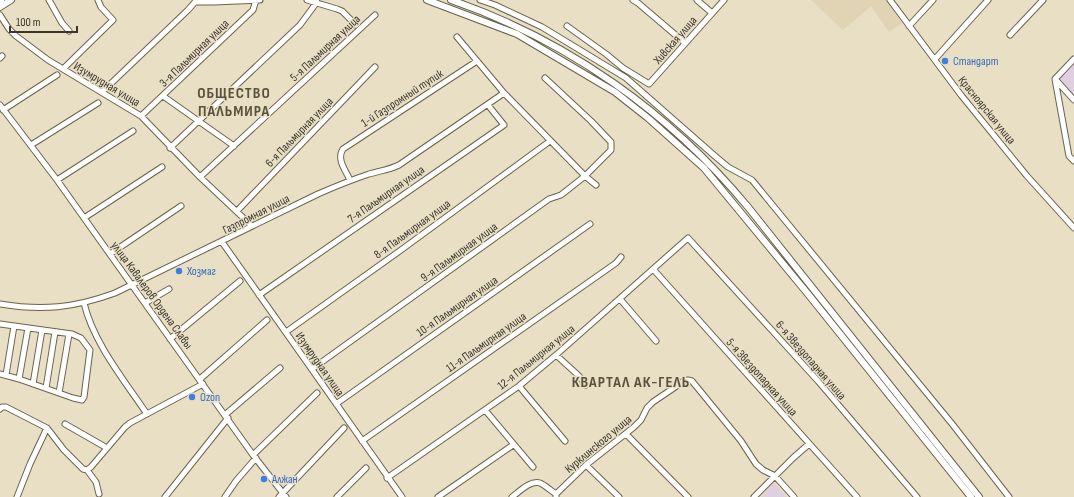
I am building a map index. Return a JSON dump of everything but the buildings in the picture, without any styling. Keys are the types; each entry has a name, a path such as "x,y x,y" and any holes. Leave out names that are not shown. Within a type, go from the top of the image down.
{"main road":[{"path":"0,7 11,0"},
{"path":"428,0 517,34 615,92 648,118 704,168 813,300 971,497"},
{"path":"450,0 474,8 529,32 580,61 628,93 664,121 693,148 728,184 753,213 979,497"}],"street":[{"path":"49,0 62,23 69,31"},
{"path":"63,69 113,20 98,0"},
{"name":"3-я Пальмирная улица","path":"141,116 252,10 256,0"},
{"path":"102,92 195,2 260,0"},
{"path":"307,0 342,11 356,25"},
{"path":"480,0 495,5 542,27 626,78 728,167 752,180 954,425 1010,497"},
{"path":"633,0 685,43"},
{"path":"697,0 712,13"},
{"name":"Хивская улица","path":"567,26 623,68 649,84 724,0"},
{"name":"Красноярская улица","path":"890,0 935,59 951,83 1027,176 1074,228"},
{"path":"909,26 933,0"},
{"path":"935,59 988,0"},
{"path":"1010,35 1043,0"},
{"path":"170,148 300,25 317,2"},
{"name":"Изумрудная улица","path":"0,15 9,29 16,36 48,60 141,116 170,148 238,211 252,226"},
{"name":"5-я Пальмирная улица","path":"200,177 375,15"},
{"path":"458,37 504,93 550,141 596,185"},
{"path":"1055,79 1074,59"},
{"name":"1-й Газпромный тупик","path":"350,180 340,159 340,153 343,149 477,61"},
{"name":"6-я Пальмирная улица","path":"238,211 375,68"},
{"path":"2,108 57,75"},
{"name":"9-я Пальмирная улица","path":"312,369 549,199 561,195 585,176 611,150 611,142 545,78"},
{"path":"1055,79 1074,100"},
{"path":"1055,79 1069,156 1074,162"},
{"name":"Газпромная улица","path":"0,305 24,308 52,308 84,303 132,286 318,194 350,180 392,169 504,93"},
{"path":"163,96 234,146"},
{"path":"31,145 98,103"},
{"name":"7-я Пальмирная улица","path":"259,295 504,125 488,105"},
{"name":"улица Кавалеров Ордена Славы","path":"2,108 57,180 170,339 286,497"},
{"path":"57,180 133,131"},
{"name":"8-я Пальмирная улица","path":"286,332 550,141"},
{"path":"84,218 162,167"},
{"path":"110,254 181,206"},
{"name":"10-я Пальмирная улица","path":"336,404 590,224"},
{"name":"12-я Пальмирная улица","path":"387,478 518,386 556,355 688,238"},
{"name":"6-я Звездопадная улица","path":"688,238 818,381 917,497"},
{"name":"Изумрудная улица","path":"222,242 387,478 402,497"},
{"name":"11-я Пальмирная улица","path":"362,441 616,264 621,257"},
{"name":"5-я Звездопадная улица","path":"652,270 857,497"},
{"path":"170,339 240,281"},
{"path":"145,303 170,289"},
{"path":"620,299 656,341"},
{"path":"84,303 89,321 97,336 147,414"},
{"path":"200,379 267,320"},
{"path":"0,326 14,326 70,334 81,338 90,350 84,397 82,400 0,374"},
{"path":"6,375 14,326"},
{"path":"19,379 28,328"},
{"path":"33,384 42,330"},
{"path":"46,388 55,332"},
{"path":"59,393 70,334"},
{"path":"556,355 578,375 586,385"},
{"path":"165,497 227,416 280,368"},
{"name":"Курклинского улица","path":"556,495 586,465 642,420 647,408 652,402 684,381 688,380 692,381 741,441 756,464 763,470 775,476"},
{"path":"87,470 125,427 203,384"},
{"path":"518,386 565,441"},
{"path":"225,497 255,456 317,393"},
{"path":"1,408 6,407 47,428 64,450 83,469 87,470 96,482 99,494"},
{"path":"485,410 533,467"},
{"path":"65,424 107,448"},
{"path":"17,497 30,464 47,428"},
{"path":"279,497 282,492 344,428"},
{"path":"626,434 688,497"},
{"path":"754,497 809,444"},
{"path":"438,497 513,445"},
{"path":"586,465 619,497"},
{"path":"337,497 366,468"},
{"path":"775,476 794,497"},
{"path":"512,497 533,483 539,483 556,495"}],"shaded area":[{"path":"811,0 886,0 902,23 889,32 871,6 843,30"},
{"path":"1074,61 1074,95 1060,82 1060,76"},
{"path":"774,482 787,497 761,497"}],"place":[{"name":"Стандарт","path":"945,61"},
{"name":"Хозмаг","path":"179,271"},
{"name":"Ozon","path":"192,397"},
{"name":"Алжан","path":"264,479"}],"district":[{"name":"ОБЩЕСТВО ПАЛЬМИРА","path":"234,101"},
{"name":"КВАРТАЛ АК-ГЕЛЬ","path":"631,381"}]}
